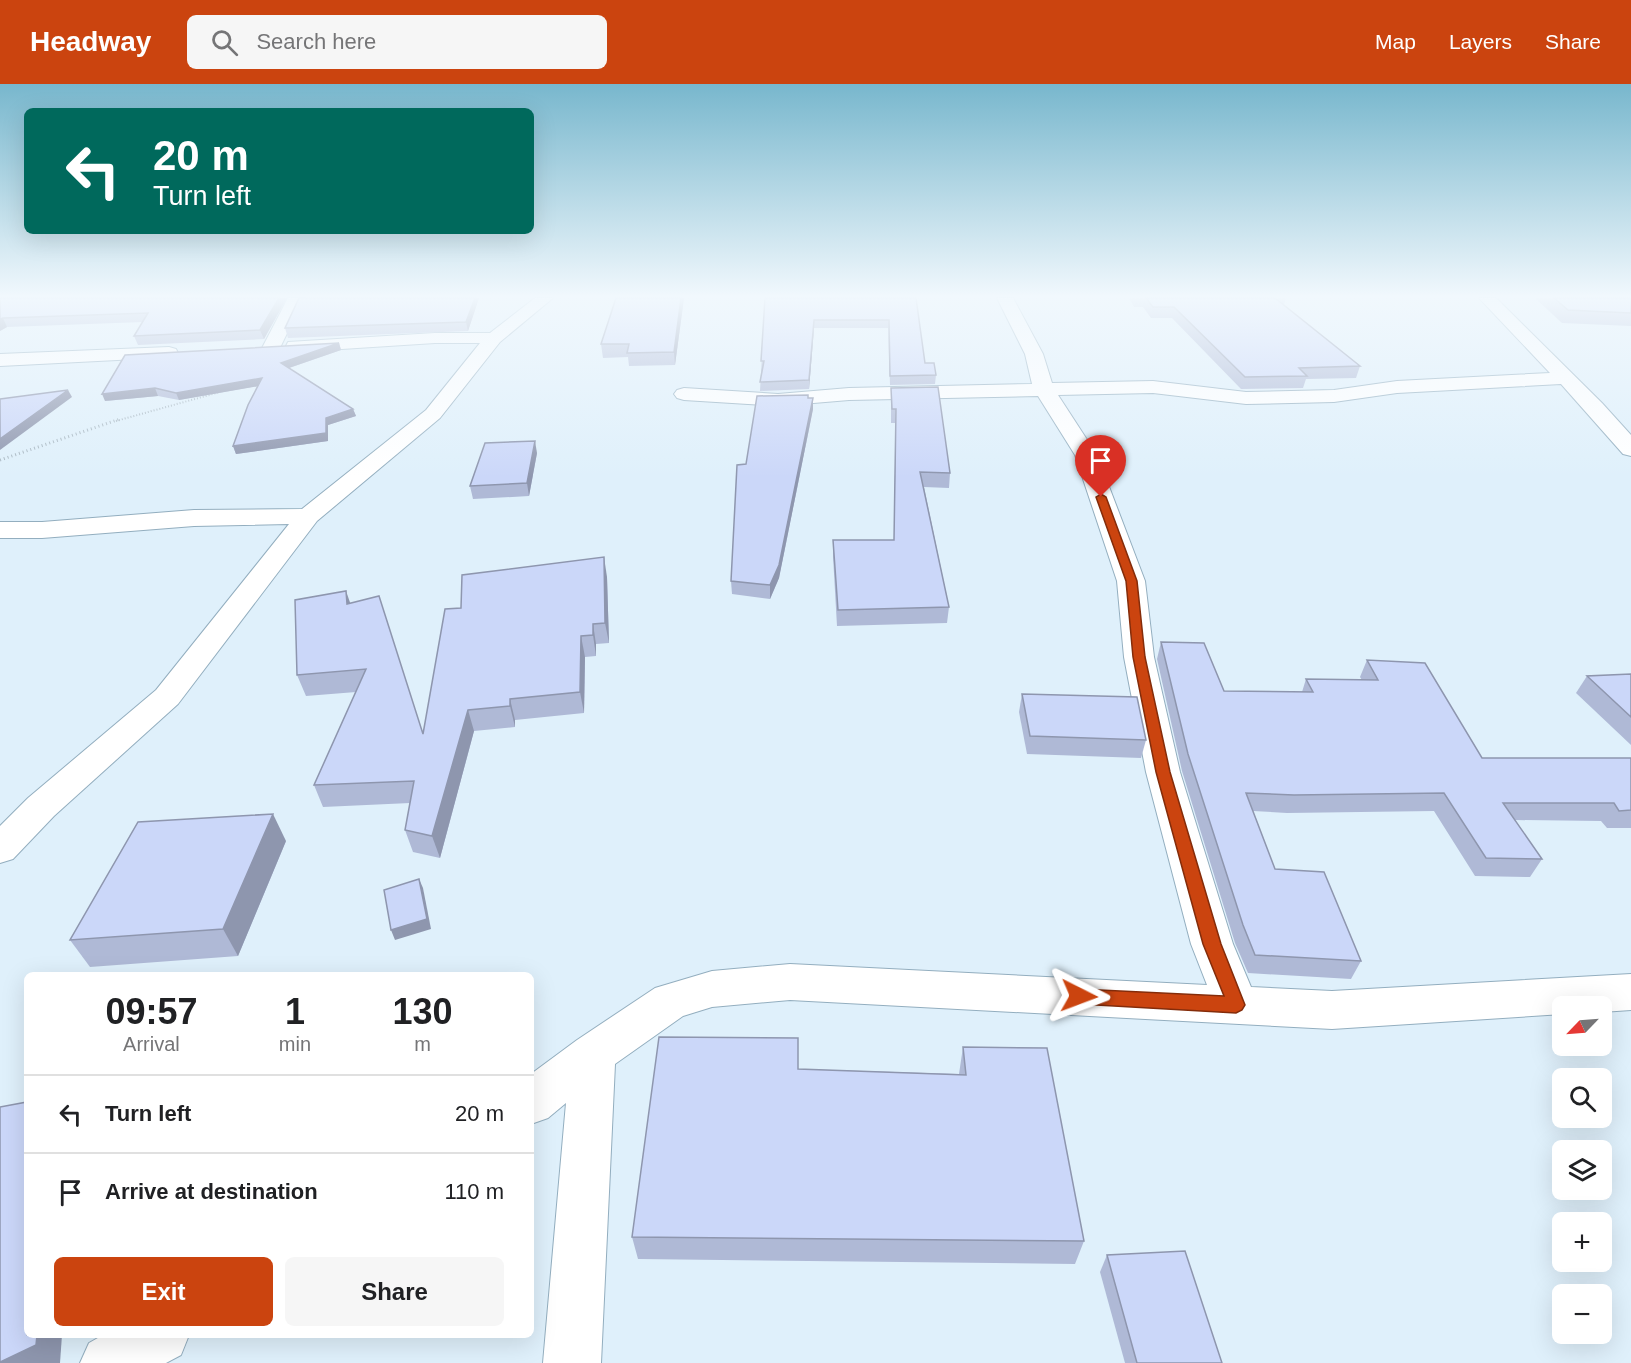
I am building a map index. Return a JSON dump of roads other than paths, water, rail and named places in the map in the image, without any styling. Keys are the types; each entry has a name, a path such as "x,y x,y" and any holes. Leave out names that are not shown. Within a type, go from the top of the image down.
{"street":[{"path":"0,360 55,358"},
{"path":"0,849 40,807 167,697 308,516 433,414 478,358"},
{"path":"1035,358 1044,389 1086,454 1131,581 1139,657 1163,772 1212,944 1236,1005"},
{"path":"1546,358 1595,406 1631,449"},
{"path":"684,394 778,400 849,394 1153,387 1246,398 1334,396 1397,387 1566,378"},
{"path":"0,530 42,530 194,518 308,516"},
{"path":"0,813 40,807"},
{"path":"534,1100 592,1054 670,1001 712,989 790,982 1332,1010 1631,992"},
{"path":"572,1363 592,1054"},
{"path":"109,1363 155,1338"}]}
